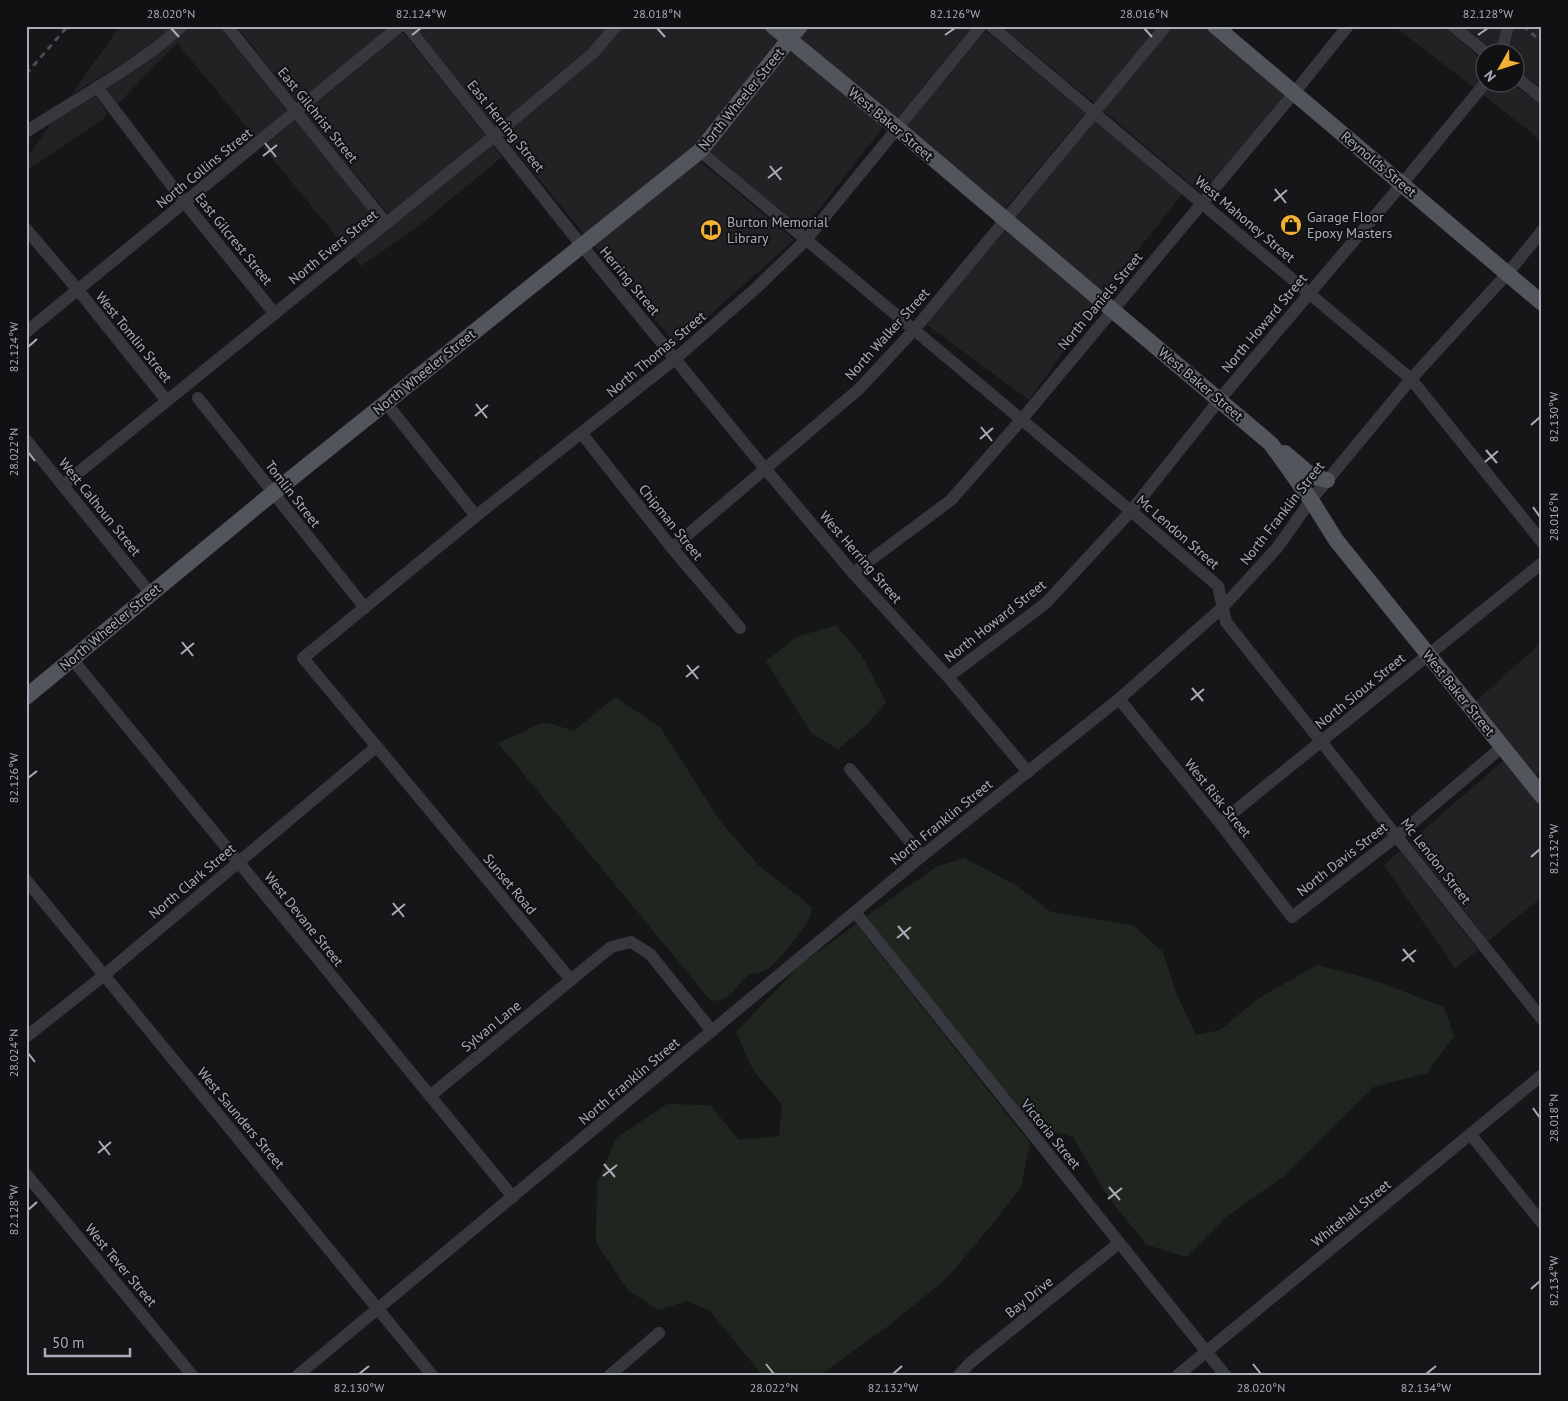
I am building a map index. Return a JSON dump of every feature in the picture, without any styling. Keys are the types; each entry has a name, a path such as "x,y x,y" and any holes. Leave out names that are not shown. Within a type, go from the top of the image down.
{"main road":[{"name":"West Baker Street","path":"773,26 1220,399 1271,444 1311,500 1336,540 1502,747 1539,787"},
{"name":"North Wheeler Street","path":"26,697 273,493 700,151 800,26"},
{"name":"Reynolds Street","path":"1215,26 1542,303"},
{"path":"1271,444 1313,477 1327,480"}],"street":[{"path":"26,132 64,106 97,88 150,52 182,26"},
{"name":"East Gilchrist Street","path":"227,26 386,223"},
{"name":"North Collins Street","path":"26,332 400,26"},
{"name":"East Herring Street","path":"406,26 581,245"},
{"name":"North Evers Street","path":"63,485 494,136 592,53 616,26"},
{"name":"North Thomas Street","path":"304,658 476,516 675,359 754,290 805,241 981,26"},
{"name":"West Mahoney Street","path":"991,26 1310,292 1411,379 1542,542"},
{"name":"North Walker Street","path":"672,548 764,468 860,389 914,330 1004,219 1166,26"},
{"name":"North Daniels Street","path":"853,574 951,500 1022,419 1348,26"},
{"path":"1453,26 1476,45"},
{"path":"1504,42 1508,26"},
{"path":"1526,85 1542,98"},
{"name":"East Gilcrest Street","path":"97,88 275,314"},
{"name":"North Howard Street","path":"948,677 1046,604 1131,511 1220,399 1478,92"},
{"name":"Mc Lendon Street","path":"700,151 805,241 1022,419 1218,586 1226,622 1542,1019"},
{"path":"26,229 78,290"},
{"name":"North Franklin Street","path":"298,1375 922,856 1119,699 1223,607 1277,548 1311,500 1411,379 1507,274 1542,231"},
{"name":"Herring Street","path":"581,245 675,359"},
{"name":"West Tomlin Street","path":"78,290 167,401"},
{"name":"West Herring Street","path":"675,359 853,574 948,677 1028,772"},
{"name":"Tomlin Street","path":"198,398 365,608"},
{"path":"386,403 476,516"},
{"name":"Chipman Street","path":"582,434 672,548 740,628"},
{"name":"West Calhoun Street","path":"26,440 150,593"},
{"name":"North Sioux Street","path":"1220,823 1542,563"},
{"name":"Sunset Road","path":"304,658 571,980"},
{"name":"West Devane Street","path":"72,659 513,1197"},
{"name":"West Risk Street","path":"1119,699 1220,823 1292,917"},
{"name":"North Clark Street","path":"26,1037 104,976 376,747"},
{"name":"North Davis Street","path":"1292,917 1397,836 1502,747"},
{"path":"850,769 922,856"},
{"name":"West Saunders Street","path":"26,880 432,1375"},
{"name":"Victoria Street","path":"855,912 1224,1375"},
{"path":"571,980 611,947 631,942 650,954 712,1031"},
{"name":"Sylvan Lane","path":"430,1096 571,980"},
{"name":"Whitehall Street","path":"1178,1375 1542,1075"},
{"path":"1471,1135 1542,1223"},
{"name":"West Tever Street","path":"26,1174 192,1375"},
{"name":"Bay Drive","path":"959,1375 970,1363 1119,1243"},
{"path":"610,1375 659,1334"}],"shaded area":[{"path":"120,26 173,26 147,48 71,95"},
{"path":"192,26 219,26 287,111 255,137 177,43 118,104 106,89 154,57"},
{"path":"236,26 391,26 298,103"},
{"path":"415,26 608,26 588,49 495,127"},
{"path":"624,26 762,26 780,41 696,147 585,235 503,136 597,57"},
{"path":"808,26 973,26 897,118 893,114 892,116 798,38"},
{"path":"1001,26 1159,26 1094,103"},
{"path":"1174,26 1205,26 1285,94 1202,194 1103,110"},
{"path":"1394,26 1443,26 1476,54 1476,85 1474,88"},
{"path":"1464,26 1502,26 1498,42 1483,42"},
{"path":"1514,26 1542,26 1542,89 1526,77 1526,42 1511,42"},
{"path":"986,31 1085,113 1004,210 906,126"},
{"path":"403,32 485,135 388,214 305,112"},
{"path":"790,49 884,126 803,230 709,150"},
{"path":"1486,92 1524,92 1542,106 1542,141 1483,95"},
{"path":"95,96 108,114 102,120 26,171 26,159 53,121"},
{"path":"295,120 378,222 346,248 263,147"},
{"path":"1094,120 1182,194 1104,294 1013,218"},
{"path":"492,144 502,157 416,228 361,266 354,257"},
{"path":"699,160 794,240 676,345 593,244"},
{"path":"1005,228 1097,305 1029,400 926,324"},
{"path":"836,625 862,656 886,702 868,724 838,749 812,734 766,661 796,637"},
{"path":"1542,642 1542,771 1535,777 1475,702"},
{"path":"615,697 660,727 721,822 758,865 812,907 810,918 777,961 766,970 747,976 728,997 723,999 711,1001 498,743 540,724 549,723 574,731"},
{"path":"1504,760 1542,807 1542,897 1488,941 1410,842"},
{"path":"1400,851 1478,950 1455,968 1384,865"},
{"path":"964,858 1014,884 1051,912 1133,925 1163,952 1176,993 1196,1035 1220,1030 1259,998 1317,965 1371,979 1444,1007 1454,1036 1427,1073 1374,1087 1284,1176 1225,1218 1186,1257 1147,1245 1108,1197 1073,1137 1034,1126 866,916 936,867"},
{"path":"856,924 1030,1143 1021,1187 947,1278 891,1324 824,1372 813,1375 762,1375 710,1311 687,1301 658,1310 628,1290 596,1243 597,1184 616,1138 667,1104 710,1105 739,1140 779,1136 782,1105 753,1070 736,1032 799,966"}],"railway":[{"path":"26,74 68,26"},
{"path":"1523,26 1542,42"}],"place":[{"name":"Garage Floor Epoxy Masters","path":"1291,225"},
{"name":"Burton Memorial Library","path":"711,230"}]}
